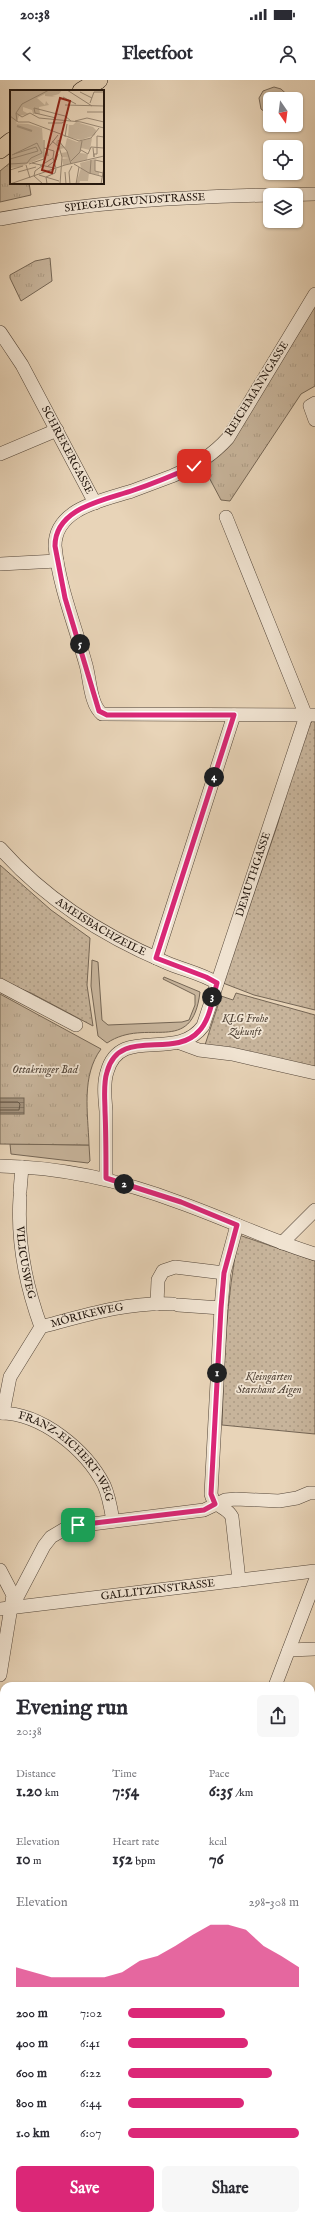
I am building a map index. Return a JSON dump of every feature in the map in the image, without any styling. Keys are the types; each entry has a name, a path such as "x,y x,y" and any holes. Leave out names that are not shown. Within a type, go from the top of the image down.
{"main road":[{"path":"83,90 99,80"},
{"path":"0,150 10,142"}],"street":[{"path":"303,194 315,194"},
{"name":"SPIEGELGRUNDSTRASSE","path":"0,219 37,212 94,205 263,195"},
{"name":"REICHMANNGASSE","path":"95,503 173,475 206,459 219,448 228,438 315,294"},
{"name":"SCHREKERGASSE","path":"0,332 22,365 95,503 71,515 60,527 55,538 57,561 96,708 102,714 107,715 234,715"},
{"path":"313,404 315,420"},
{"path":"0,454 57,430"},
{"path":"156,958 234,715 310,716 226,517"},
{"path":"0,564 57,561"},
{"name":"DEMUTHGASSE","path":"106,1178 105,1083 110,1064 114,1057 131,1046 180,1043 191,1038 203,1026 310,716"},
{"name":"AMEISBACHZEILE","path":"0,848 30,878 61,904 93,926 156,958 206,977 217,983"},
{"path":"0,985 76,1025"},
{"path":"180,1043 199,1050 232,1054 315,1073"},
{"path":"0,1166 22,1167 106,1178 181,1202 282,1243 315,1254"},
{"name":"VILICUSWEG","path":"22,1167 19,1213 22,1249 27,1280 41,1327"},
{"path":"282,1243 315,1210"},
{"path":"237,1225 224,1273 211,1494 215,1504 230,1513 232,1517 239,1580"},
{"path":"157,1304 158,1280 163,1271 176,1267 224,1273"},
{"name":"MÖRIKEWEG","path":"2,1413 10,1377 41,1327 116,1307 157,1304 221,1308"},
{"name":"FRANZ-EICHERT-WEG","path":"2,1413 31,1420 45,1426 70,1442 81,1452 104,1486 113,1521"},
{"path":"6,1608 44,1546 51,1537 68,1527 204,1510 215,1504 236,1499 286,1500 313,1491"},
{"path":"0,1570 13,1595 6,1608 0,1675"},
{"name":"GALLITZINSTRASSE","path":"6,1608 315,1571"},
{"path":"277,1682 315,1581"},
{"path":"289,1650 315,1649"}],"green space":[{"path":"274,87 281,89 284,92 263,92 263,111 261,109 259,98 263,91"},
{"path":"10,163 10,184 29,184 31,195 0,202 0,171"},
{"path":"50,258 52,281 21,301 10,275 35,261"},
{"path":"315,302 315,386 301,394 230,501 221,500 204,468 223,451"},
{"path":"315,721 315,1010 254,995 223,983 277,826 306,727"},
{"path":"0,865 51,910 90,938 87,985 93,1026 31,993 0,980"},
{"path":"92,960 98,962 102,1020 108,1025 182,1022 189,1020 195,1005 195,995 163,979 164,977 200,992 195,1012 188,1024 178,1030 137,1033 122,1036 107,1043 98,1036 91,986"},
{"name":"KLG Frohe Zukunft","path":"236,993 315,1015 315,1070 204,1048 221,996 233,1000"},
{"name":"Ottakringer Bad","path":"0,994 101,1049 95,1060 88,1083 87,1108 89,1145 0,1144"},
{"path":"10,1144 89,1145 90,1161 88,1163 11,1154"},
{"name":"Kleingärten Starchant Aigen","path":"239,1235 315,1261 315,1434 222,1425 228,1306"}],"water":[{"path":"0,1098 24,1098 24,1114 0,1114"}],"route":[{"path":"78,1525 204,1510 215,1504 211,1494 215,1397 221,1308 224,1273 237,1225 181,1202 106,1178 105,1083 106,1073 114,1057 125,1049 131,1046 143,1044 166,1045 180,1043 191,1038 203,1026 217,983 206,977 156,958 234,715 102,714 96,708 86,665 65,598 55,546 57,532 71,515 95,503 133,491 194,466"}]}
